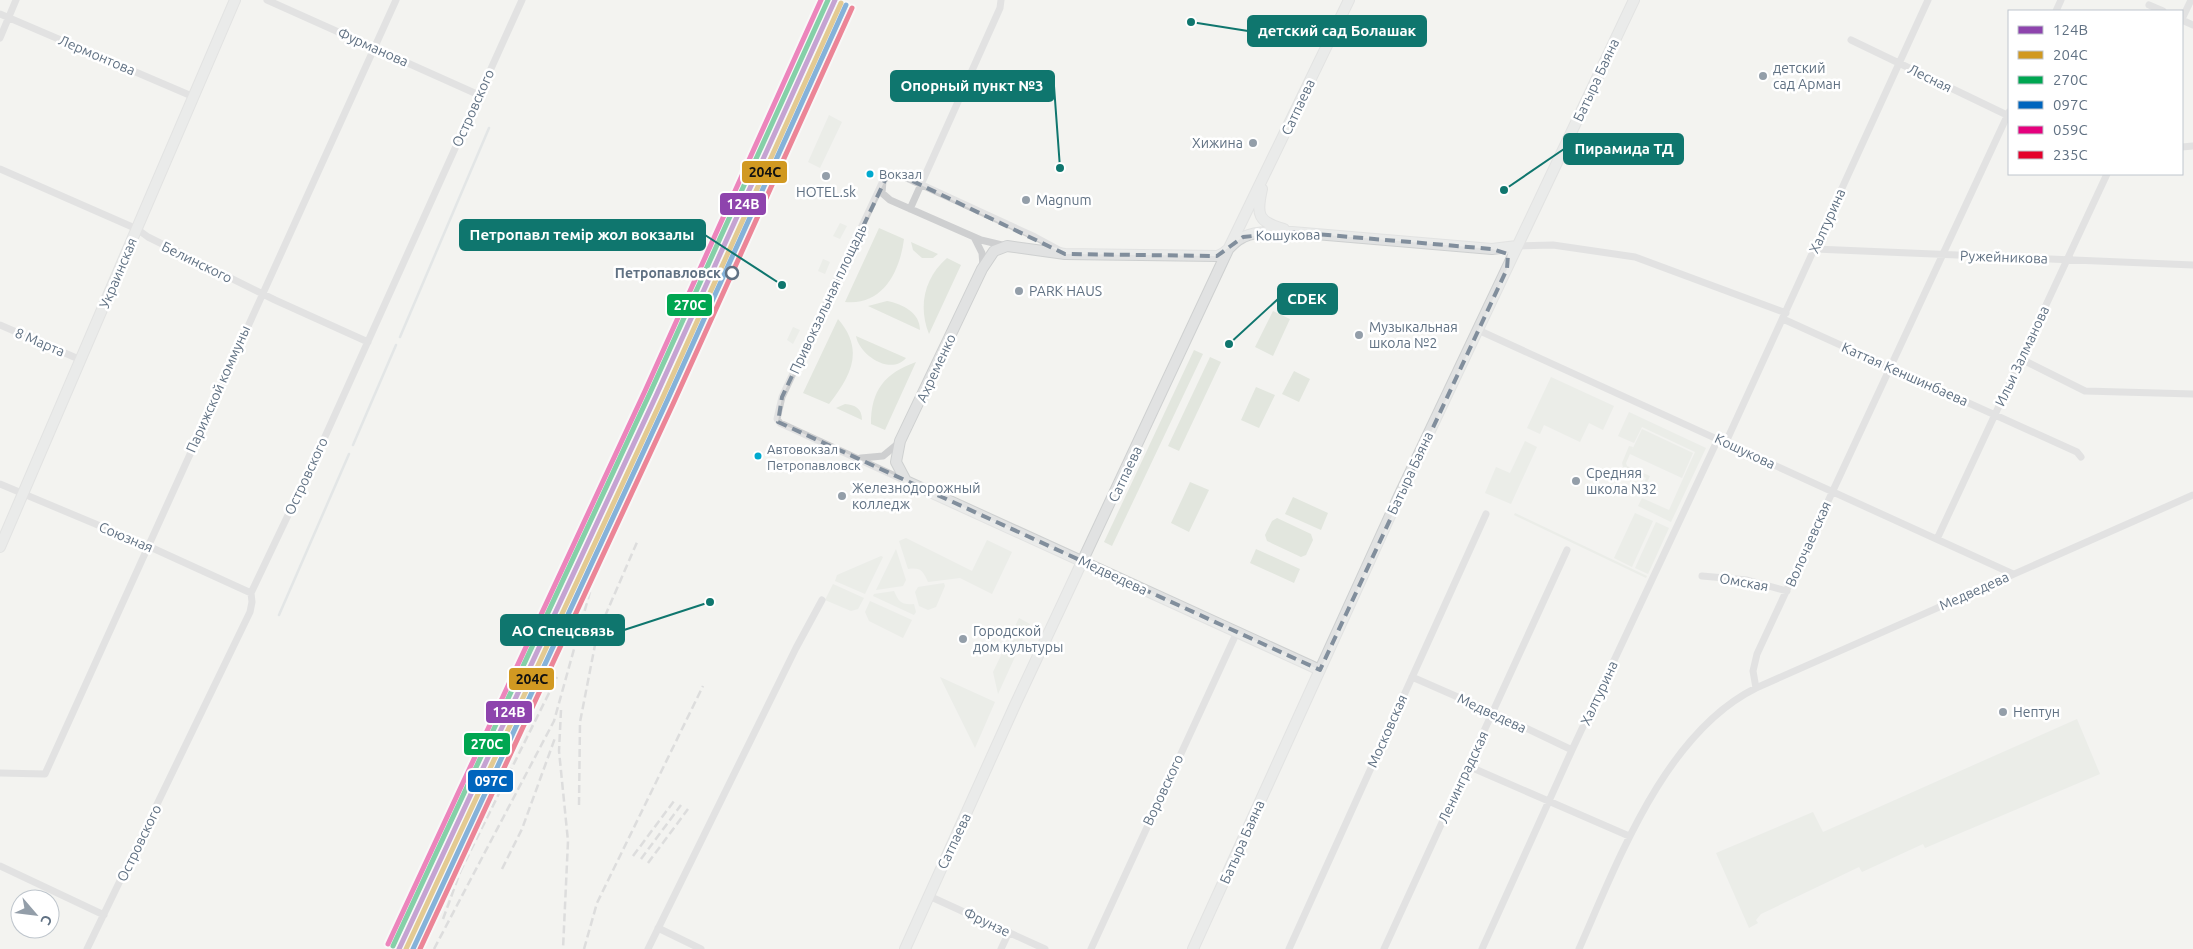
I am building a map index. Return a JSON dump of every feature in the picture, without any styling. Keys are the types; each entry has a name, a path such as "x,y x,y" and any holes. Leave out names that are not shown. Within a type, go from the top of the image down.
{"street":[{"path":"0,38 16,0"},
{"name":"Украинская","path":"0,547 236,0"},
{"name":"Фурманова","path":"267,0 479,95"},
{"name":"Парижской коммуны","path":"0,773 45,774 261,293 396,0"},
{"name":"Островского","path":"87,949 250,612 251,593 319,450 522,0"},
{"path":"910,209 1000,8 1001,0"},
{"name":"Сатпаева","path":"905,949 1015,705 1227,252 1349,0"},
{"name":"Батыра Баяна","path":"1193,949 1517,246 1634,0"},
{"name":"Халтурина","path":"1726,442 1928,0"},
{"path":"2183,18 2192,0"},
{"path":"2149,5 2161,10"},
{"name":"Лермонтова","path":"0,14 194,97"},
{"name":"Лесная","path":"1851,40 2008,114"},
{"name":"Волочаевская","path":"1756,688 1753,663 2008,116"},
{"name":"Белинского","path":"0,169 137,229 148,237 261,293 368,342"},
{"name":"Кошукова","path":"883,181 890,174 895,173 1035,237 1066,254"},
{"path":"1266,173 1259,203 1261,217 1269,224 1292,232"},
{"name":"Ильи Залманова","path":"1937,539 2107,175"},
{"path":"883,181 881,188 885,197 973,237 988,243 1007,246"},
{"name":"Привокзальная площадь","path":"856,458 780,423 777,419 782,397 883,181"},
{"path":"1247,210 1247,226 1253,231 1265,233"},
{"name":"Кошукова","path":"1007,246 1066,254 1217,256 1227,252 1241,238 1265,233 1292,232 1492,249 1517,246"},
{"path":"973,237 982,253 982,269"},
{"name":"Каттая Кеншинбаева","path":"1517,246 1553,245 1635,256 1785,316 1891,368 2077,452 2081,456"},
{"name":"Ахременко","path":"906,481 896,462 900,442 982,269 990,256 998,249 1007,246"},
{"path":"1492,249 1508,254 1507,269"},
{"name":"Ружейникова","path":"1814,249 2067,258 2193,265"},
{"name":"8 Марта","path":"0,325 81,360"},
{"name":"Кошукова","path":"1478,330 2013,574"},
{"path":"2021,359 2085,391 2193,394"},
{"name":"Халтурина","path":"1482,949 1572,750 1718,439"},
{"path":"856,458 869,459 882,456 900,442"},
{"path":"856,458 906,481"},
{"name":"Медведева","path":"906,481 1320,670"},
{"name":"Союзная","path":"0,484 148,546 251,593"},
{"name":"Медведева","path":"1756,688 2193,495"},
{"name":"Московская","path":"1289,949 1486,514"},
{"name":"Ленинградская","path":"1384,949 1567,550"},
{"name":"Омская","path":"1702,576 1747,580 1786,591"},
{"path":"648,949 796,648 822,600"},
{"name":"Воровского","path":"1091,949 1237,632"},
{"name":"Медведева","path":"1412,677 1572,750"},
{"path":"1579,949 1629,836 1674,762 1690,741 1721,711 1742,695 1756,688"},
{"path":"1468,766 1629,836"},
{"path":"0,866 104,915"},
{"name":"Фрунзе","path":"929,896 1045,949"},
{"path":"658,928 701,949"},
{"path":"1001,949 1009,932"}],"highlighted area":[{"path":"898,174 1065,254 1217,256 1243,237 1292,232 1492,249 1508,254 1507,269 1320,670 778,422 782,397 887,176"}],"shaded area":[{"path":"829,115 842,122 820,168 808,162"},
{"path":"840,223 847,226 840,239 833,236"},
{"path":"879,228 904,239 894,274 879,292 870,298 858,302 845,302"},
{"path":"911,242 938,254 933,258 922,258 913,250"},
{"path":"947,258 961,265 929,334 924,314 925,293 933,275"},
{"path":"823,259 830,262 825,274 818,271"},
{"path":"887,301 898,304 914,314 920,330 868,306"},
{"path":"1273,311 1290,319 1273,356 1255,347"},
{"path":"838,319 851,341 852,363 849,373 829,404 803,393"},
{"path":"793,327 800,330 793,344 787,340"},
{"path":"856,336 906,358 900,363 892,365 876,361 863,350"},
{"path":"1194,350 1203,354 1112,546 1104,542"},
{"path":"1210,357 1221,362 1179,451 1168,446"},
{"path":"916,362 885,430 871,424 874,402 882,384 888,377 905,366"},
{"path":"1294,371 1310,379 1299,402 1282,394"},
{"path":"1551,377 1614,406 1603,430 1589,423 1580,442 1544,425 1540,434 1527,428"},
{"path":"1256,387 1275,395 1259,428 1241,420"},
{"path":"845,404 857,408 861,413 862,420 836,408"},
{"path":"1629,412 1706,448 1671,522 1638,506 1642,498 1669,510 1695,452 1642,427 1634,443 1618,436"},
{"path":"1642,429 1693,453 1682,478 1630,454 1626,463 1627,466 1650,476 1642,493 1640,492 1646,478 1623,467 1622,463 1629,446 1633,447 1632,450"},
{"path":"1525,441 1537,447 1511,504 1485,493 1496,467 1510,473"},
{"path":"1190,482 1209,490 1189,532 1171,523"},
{"path":"1293,497 1328,513 1321,530 1285,514"},
{"path":"1515,513 1647,576 1646,578 1514,515"},
{"path":"1635,513 1653,521 1632,567 1614,558"},
{"path":"1277,518 1311,534 1313,540 1306,555 1301,557 1267,541 1265,535 1272,521"},
{"path":"1656,522 1669,528 1648,574 1635,568"},
{"path":"906,538 972,571 987,540 1012,552 992,594 960,578 928,582 925,575 919,569 908,569 899,541"},
{"path":"896,549 906,580 903,586 876,590"},
{"path":"1256,549 1300,569 1294,583 1250,563"},
{"path":"881,556 883,557 865,594 835,581 837,575"},
{"path":"944,583 945,586 936,607 928,610 919,606 915,592 918,587"},
{"path":"833,584 864,598 858,609 851,611 825,600"},
{"path":"894,591 901,602 914,604 916,612 914,615 873,596 874,594"},
{"path":"870,601 912,620 903,638 869,621 865,612"},
{"path":"1019,618 1030,624 998,694 993,672"},
{"path":"940,677 995,702 975,748"},
{"path":"2077,719 2100,774 1925,848 1923,844 1862,872 1859,867 1761,914 1756,920 1758,923 1749,928 1716,853 1813,812 1823,832"}],"waterway":[{"path":"400,337 489,128"},
{"path":"353,445 396,345"},
{"path":"279,615 349,454"}],"railway":[{"path":"496,756 842,0"},
{"path":"579,805 580,722 595,645 602,623 638,540"},
{"path":"434,949 554,721 591,588"},
{"path":"460,872 557,677"},
{"path":"584,949 597,903 703,686"},
{"path":"561,710 559,751 568,841 563,949"},
{"path":"502,869 522,829 555,738"},
{"path":"473,834 486,796"},
{"path":"633,856 674,801"},
{"path":"641,859 681,805"},
{"path":"648,863 688,809"},
{"path":"443,919 462,867"}],"transit line":[{"name":"059С","path":"388,944 645,391 821,0"},
{"name":"270С","path":"393,946 650,393 828,0"},
{"name":"124В","path":"399,949 656,396 835,0"},
{"name":"204С","path":"406,949 662,399 841,3"},
{"name":"097С","path":"413,949 667,401 846,5"},
{"name":"235С","path":"420,949 673,404 852,8"}],"place":[{"name":"детский сад Болашак","path":"1191,22"},
{"name":"детский сад Арман","path":"1763,76"},
{"name":"Хижина","path":"1253,143"},
{"name":"Опорный пункт №3","path":"1060,168"},
{"name":"Вокзал","path":"870,174"},
{"name":"HOTEL.sk","path":"826,176"},
{"name":"Пирамида ТД","path":"1504,190"},
{"name":"Magnum","path":"1026,200"},
{"name":"Петропавловск","path":"732,273"},
{"name":"Петропавл темір жол вокзалы","path":"782,285"},
{"name":"PARK HAUS","path":"1019,291"},
{"name":"Музыкальная школа №2","path":"1359,335"},
{"name":"CDEK","path":"1229,344"},
{"name":"Автовокзал Петропавловск","path":"758,456"},
{"name":"Средняя школа N32","path":"1576,481"},
{"name":"Железнодорожный колледж","path":"842,496"},
{"name":"АО Спецсвязь","path":"710,602"},
{"name":"Городской дом культуры","path":"963,639"},
{"name":"Нептун","path":"2003,712"}]}
